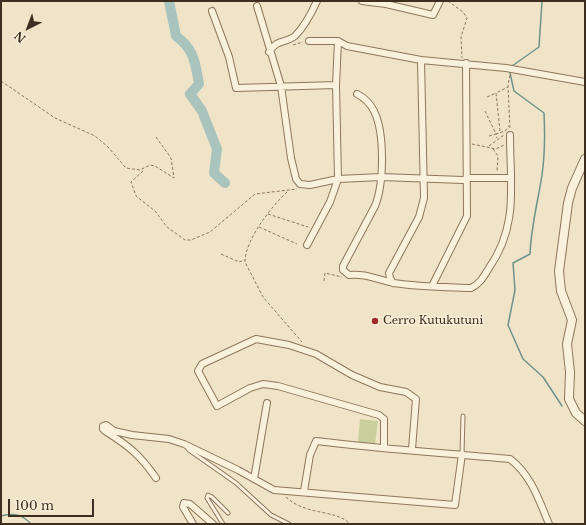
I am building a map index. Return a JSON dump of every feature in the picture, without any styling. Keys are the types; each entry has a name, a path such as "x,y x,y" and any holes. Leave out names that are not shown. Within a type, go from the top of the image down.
{"street":[{"path":"269,52 278,42 289,40 295,36 317,1"},
{"path":"362,1 386,4 433,15 440,1"},
{"path":"257,6 269,52 281,86 291,158 296,179 303,185 338,180 381,177 463,180 468,178 510,178"},
{"path":"212,11 229,57 236,88 336,85"},
{"path":"309,41 338,41 347,46 421,60 509,68 585,82"},
{"path":"307,245 330,202 338,180 336,85 338,41"},
{"path":"393,283 390,278 390,273 419,217 424,198 421,60"},
{"path":"432,286 465,224 467,216 468,178 466,63"},
{"path":"357,94 370,105 380,126 381,177 375,206 344,266 343,270 345,274 366,275 393,283 432,286 471,288 480,282 499,254 511,214 512,195 510,178 510,135"},
{"path":"585,160 572,188 568,203 558,271 561,291 572,320 567,344 570,372 569,399 576,413 585,421"},
{"path":"384,448 384,420 379,415 278,386 263,384 250,388 217,406 198,372 199,367 202,364 256,339 289,345 316,354 356,376 380,387 406,392 416,399 412,449"},
{"path":"254,478 267,403"},
{"path":"156,478 143,459 130,447 105,431 103,426 106,425 114,431 132,435 168,439 184,444 254,478 274,490 304,491 456,505 462,454"},
{"path":"304,491 310,455 316,441 363,448 412,449 510,459 519,466 532,484 549,524"},
{"path":"193,524 183,507 184,502 190,504 213,524"}],"lane":[{"path":"462,454 463,416"},
{"path":"184,444 189,450 236,483 271,516 289,524"},
{"path":"223,524 210,504 207,498 208,495 228,513"}],"path":[{"path":"448,1 464,12 467,18 461,37 462,46 460,54 466,63"},
{"path":"489,146 505,134 510,135 509,126 511,119 508,87 509,68"},
{"path":"1,81 55,118 95,136 106,145 126,168 143,170"},
{"path":"486,97 508,87"},
{"path":"496,93 500,131"},
{"path":"485,111 498,139"},
{"path":"488,136 496,134 500,131 505,131 509,126"},
{"path":"156,138 171,158 174,178 155,166 150,165 131,182 136,196 155,211 170,229 188,240 195,240 210,232 255,194 300,189 303,185"},
{"path":"467,144 489,146 498,156 497,172 489,175 490,178"},
{"path":"492,148 496,149 501,145 510,144"},
{"path":"288,190 278,199 254,235 245,260 263,296 296,337 304,344"},
{"path":"268,214 308,227"},
{"path":"259,227 297,244"},
{"path":"221,254 239,262 245,260"},
{"path":"324,281 325,273 339,276 349,275"},
{"path":"283,491 285,495 296,505 340,517 350,524"}],"green space":[{"path":"360,419 378,421 375,444 358,443"}],"waterway":[{"path":"169,1 176,36 187,46 195,63 199,84 190,94 202,111 217,149 214,173 225,183"},
{"path":"512,66 539,47 542,1"},
{"path":"510,73 514,91 544,113 545,136 543,167 533,224 530,254 513,263 515,290 508,325 523,359 543,377 562,406"},
{"path":"1,516 18,515 31,524"}],"place":[{"name":"Cerro Kutukutuni","path":"375,321"}]}
